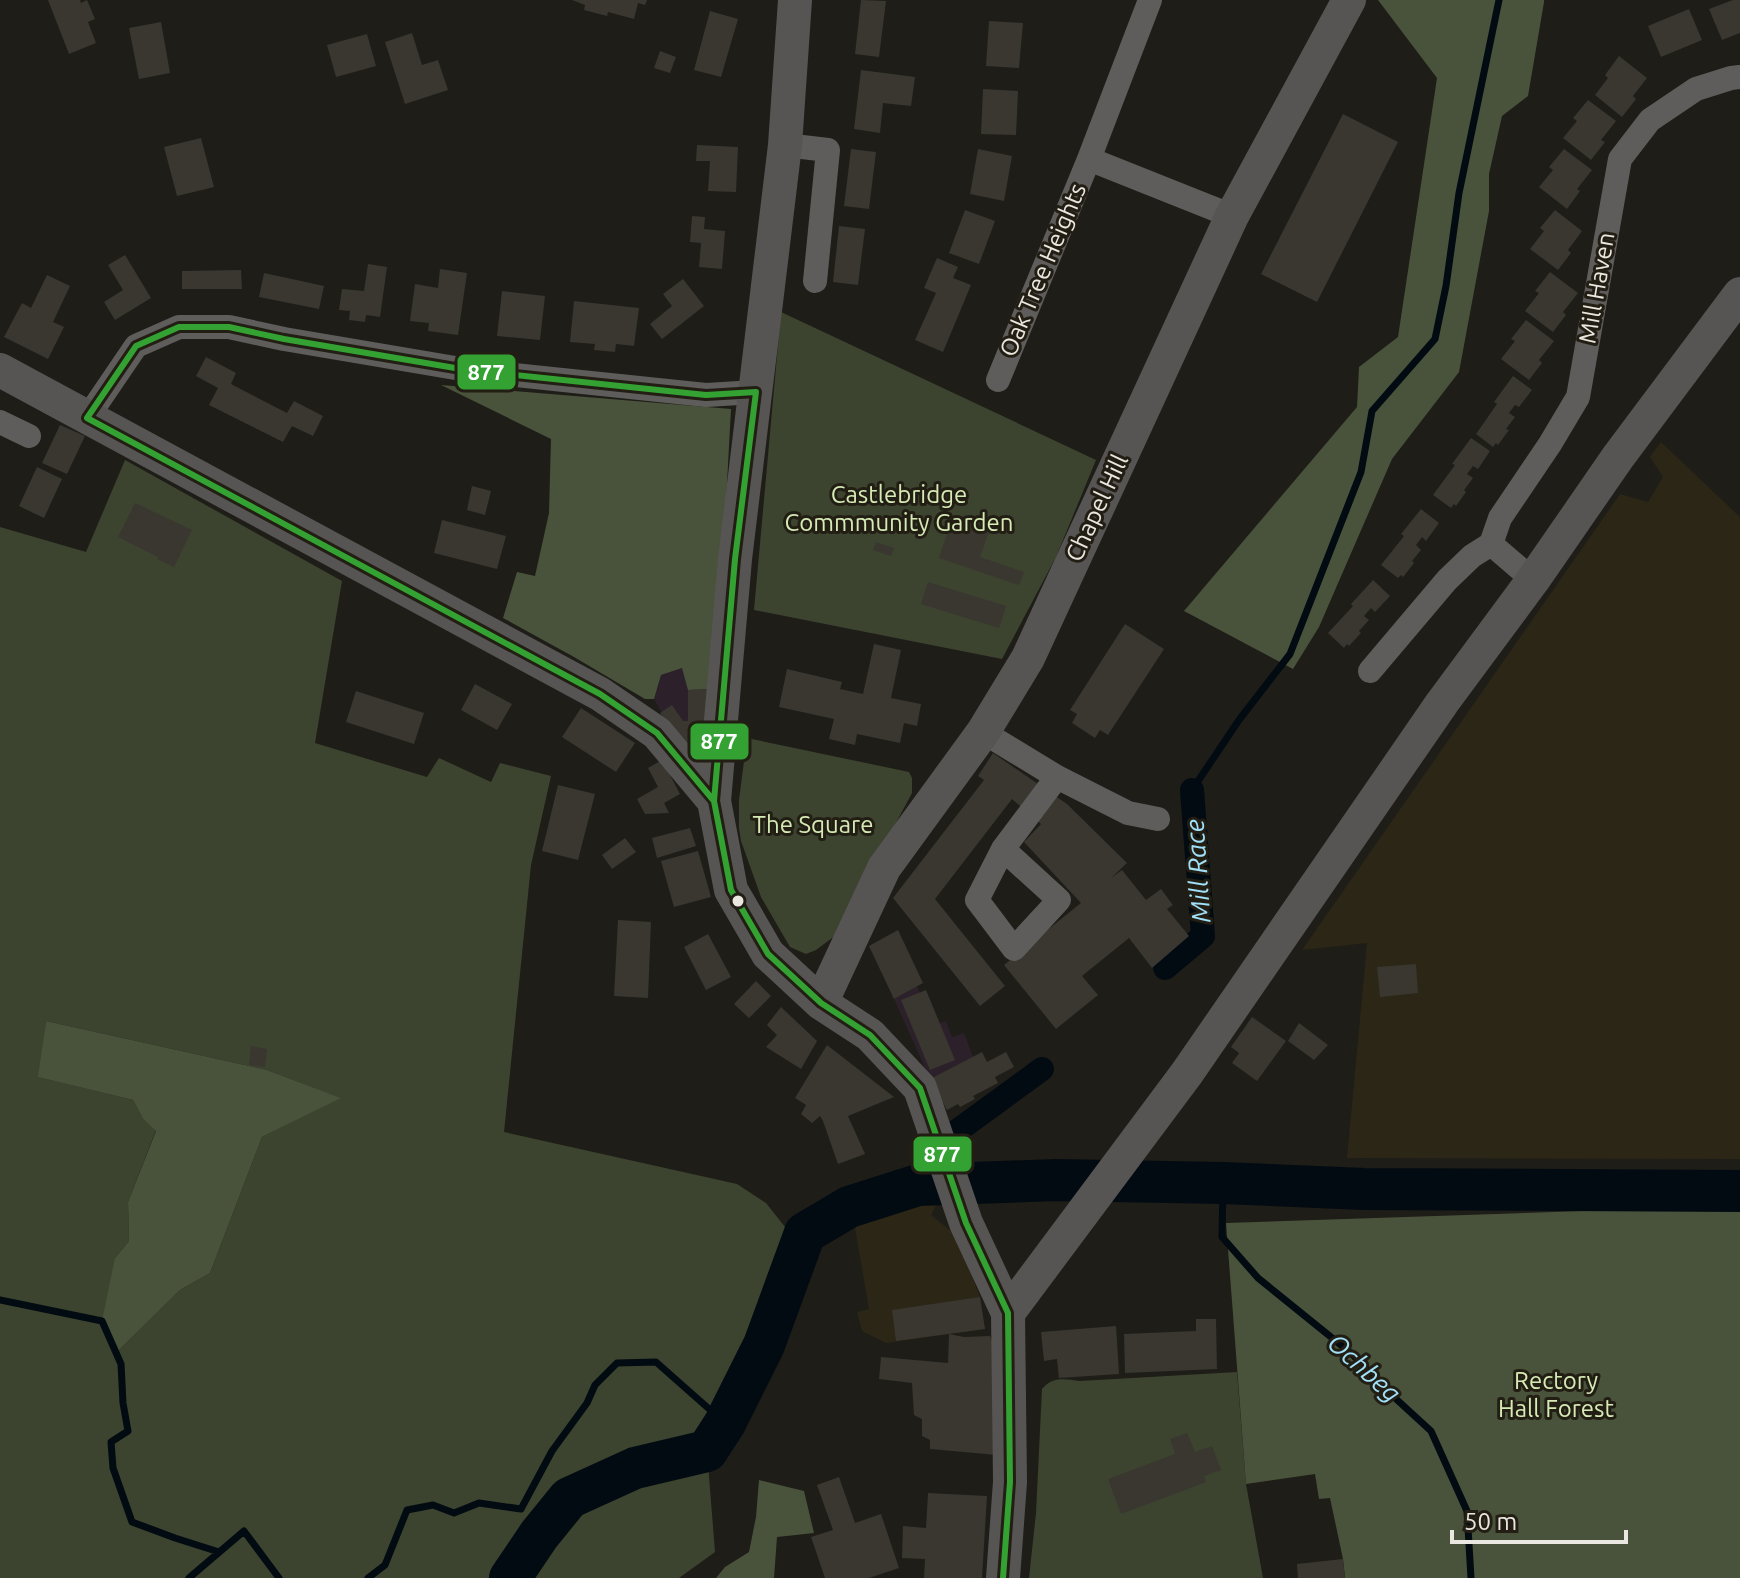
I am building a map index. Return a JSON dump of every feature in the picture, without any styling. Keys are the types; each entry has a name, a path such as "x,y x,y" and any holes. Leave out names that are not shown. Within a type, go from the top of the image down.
{"street":[{"path":"795,0 785,145 735,559 714,801 731,890 768,954 821,1003 870,1035 920,1088 966,1223 1008,1313 1010,1482 1003,1578"},
{"name":"Oak Tree Heights","path":"998,380 1089,159 1150,0"},
{"name":"Chapel Hill","path":"821,1003 884,868 983,732 1028,658 1232,216 1349,0"},
{"name":"Mill Haven","path":"1370,671 1447,580 1472,556 1491,544 1500,518 1578,397 1620,159 1650,120 1696,89 1740,77"},
{"path":"785,145 828,150 815,281"},
{"name":"Oak Tree Heights","path":"1089,159 1232,216"},
{"path":"1008,1313 1125,1158 1245,990 1442,703 1533,580 1618,457 1740,294"},
{"path":"87,418 136,346 179,327 229,327 453,368 706,395 756,392"},
{"path":"0,370 600,694 657,733 714,801"},
{"path":"0,422 29,436"},
{"path":"1491,544 1533,580"},
{"path":"983,732 1057,777 1128,813 1158,819"},
{"path":"1003,849 1057,777"}],"shaded area":[{"path":"1661,442 1740,517 1740,1159 1347,1158 1367,943 1302,950 1620,494 1648,502 1663,477 1650,457"},
{"path":"682,668 713,689 709,743 683,744 654,699 661,675"},
{"path":"917,986 934,1025 946,1021 952,1037 964,1033 973,1057 930,1079 894,999"},
{"path":"939,1200 931,1215 956,1235 980,1297 985,1329 886,1343 862,1331 857,1312 869,1309 854,1222"}],"green space":[{"path":"1378,0 1544,2 1528,96 1502,116 1489,174 1489,211 1459,372 1392,459 1319,627 1293,669 1184,611 1357,407 1359,367 1398,337 1437,78"},
{"name":"Castlebridge Commmunity Garden","path":"781,312 1096,460 1056,557 1002,659 754,610"},
{"path":"441,385 731,409 713,689 688,690 682,668 661,675 654,699 645,699 503,618 517,572 535,576 549,513 551,439"},
{"path":"125,460 342,581 315,743 427,777 439,758 491,782 500,763 551,776 531,865 504,1132 737,1184 766,1203 785,1227 805,1233 725,1423 707,1451 715,1552 679,1578 0,1578 0,527 86,552","holes":["46,1021 267,1070 340,1098 262,1137 210,1273 180,1290 116,1353 115,1258 129,1241 128,1202 156,1130 143,1119 133,1100 39,1077"]},
{"name":"The Square","path":"747,738 909,772 912,778 912,793 836,935 806,954 790,947 761,897 741,841 739,800"},
{"path":"46,1021 267,1070 341,1098 262,1137 210,1273 180,1290 116,1353 102,1321 115,1258 129,1241 128,1202 156,1131 143,1119 133,1100 38,1077"},
{"name":"Rectory Hall Forest","path":"1740,1209 1740,1578 1345,1578 1330,1498 1319,1499 1315,1474 1246,1484 1226,1223"},
{"path":"1237,1372 1246,1484 1263,1578 1029,1578 1036,1513 1042,1389 1046,1385 1059,1379 1080,1381"},
{"path":"759,1480 804,1491 814,1533 777,1537 774,1578 716,1578 725,1567 749,1552"}],"building":[{"path":"48,0 80,0 81,3 87,0 95,19 88,22 96,43 69,54"},
{"path":"572,0 647,0 645,5 638,3 634,19 584,10 585,5"},
{"path":"861,0 886,1 879,57 855,54"},
{"path":"1740,0 1740,33 1722,40 1709,9"},
{"path":"1689,9 1702,40 1661,57 1648,26"},
{"path":"710,11 738,19 721,77 694,70"},
{"path":"989,21 1023,23 1019,68 986,66"},
{"path":"161,22 170,73 139,79 129,28"},
{"path":"412,33 422,65 438,60 448,90 405,104 385,42"},
{"path":"367,34 376,66 336,77 327,45"},
{"path":"660,51 676,57 670,73 654,68"},
{"path":"1619,56 1647,78 1622,117 1595,95"},
{"path":"861,70 915,77 911,106 883,103 880,133 854,129"},
{"path":"983,89 1018,91 1016,135 981,134"},
{"path":"1588,100 1616,121 1591,160 1563,138 1577,121 1573,118"},
{"path":"1343,114 1398,142 1317,302 1261,274"},
{"path":"201,138 214,187 177,196 164,147"},
{"path":"697,145 738,147 736,192 708,191 710,161 696,161"},
{"path":"851,149 876,152 869,209 844,206"},
{"path":"978,149 1012,156 1004,201 970,194"},
{"path":"1564,149 1592,170 1567,209 1539,187 1553,170 1549,167"},
{"path":"965,210 995,221 979,264 949,253"},
{"path":"1555,210 1582,231 1558,270 1530,249 1544,231 1540,228"},
{"path":"692,216 705,217 704,229 725,231 722,269 699,267 701,243 690,242"},
{"path":"839,226 865,229 858,285 833,282"},
{"path":"125,255 151,298 115,320 104,302 123,290 108,265"},
{"path":"937,258 958,267 953,278 971,285 943,352 915,340 936,293 924,288"},
{"path":"368,264 387,267 380,317 366,315 365,322 349,320 350,311 339,310 342,289 364,291"},
{"path":"440,269 467,273 458,335 428,331 429,323 410,321 415,284 438,288"},
{"path":"241,270 242,289 182,289 182,271"},
{"path":"1550,272 1578,293 1553,332 1525,311"},
{"path":"264,273 324,286 319,309 259,297"},
{"path":"47,275 70,286 53,322 64,327 48,359 4,337 22,303 31,308"},
{"path":"683,279 704,306 662,339 650,324 672,306 663,294"},
{"path":"502,291 545,296 540,340 497,336"},
{"path":"574,301 639,308 634,346 616,344 615,352 594,350 595,344 570,342"},
{"path":"1526,320 1554,341 1529,380 1501,359"},
{"path":"206,357 236,373 231,384 287,413 294,401 323,416 313,436 292,426 283,442 209,405 218,388 196,376"},
{"path":"1513,376 1532,390 1519,407 1515,405 1509,413 1515,417 1506,429 1509,430 1493,447 1476,434"},
{"path":"60,425 85,436 67,474 42,463"},
{"path":"1471,438 1490,451 1478,469 1473,466 1467,474 1473,478 1456,506 1454,504 1451,508 1433,495"},
{"path":"37,467 62,479 44,518 19,506"},
{"path":"472,486 491,491 485,515 467,510"},
{"path":"135,503 192,530 174,567 118,537"},
{"path":"1421,509 1439,523 1426,541 1422,537 1416,545 1421,550 1412,561 1414,563 1403,577 1398,578 1381,565"},
{"path":"953,516 990,528 980,557 1024,572 1019,585 939,558"},
{"path":"442,520 506,536 497,569 434,553"},
{"path":"876,542 894,548 891,556 873,550"},
{"path":"1373,580 1390,596 1375,612 1371,608 1364,616 1369,620 1359,631 1361,633 1344,648 1328,633"},
{"path":"928,582 1006,606 999,628 921,604"},
{"path":"1125,624 1164,649 1108,735 1100,730 1095,738 1072,723 1077,714 1070,710"},
{"path":"874,644 901,650 891,698 921,704 917,726 904,723 900,743 857,734 855,745 829,739 834,719 779,707 787,669 842,682 840,689 863,694"},
{"path":"475,684 512,704 497,730 461,710"},
{"path":"713,689 709,743 683,744 660,713 672,705 683,721 688,721 688,690"},
{"path":"356,691 424,713 414,744 346,722"},
{"path":"581,708 635,743 616,772 562,737"},
{"path":"993,753 1067,804 1127,863 1111,878 1122,870 1146,900 1161,889 1173,905 1167,909 1189,936 1152,968 1129,938 1082,976 1098,995 1056,1029 1004,965 1081,903 1024,842 1041,824 1012,799 935,899 1005,986 980,1006 893,898 984,780 978,776"},
{"path":"662,760 680,794 664,803 669,813 645,814 637,799 658,787 648,768"},
{"path":"558,785 595,794 578,860 542,851"},
{"path":"690,828 696,846 657,858 652,838"},
{"path":"625,838 636,852 612,869 602,855"},
{"path":"698,851 711,897 674,907 661,861"},
{"path":"618,920 651,922 648,998 614,996"},
{"path":"898,930 923,983 894,999 869,946"},
{"path":"708,934 731,977 706,990 684,947"},
{"path":"1416,964 1418,993 1380,997 1377,967"},
{"path":"756,981 771,996 749,1018 734,1004"},
{"path":"926,990 955,1060 930,1070 901,1000"},
{"path":"781,1007 817,1041 801,1069 766,1047 777,1035 767,1025"},
{"path":"1252,1017 1286,1041 1257,1081 1232,1063 1239,1053 1231,1047"},
{"path":"1299,1023 1328,1045 1314,1060 1288,1041"},
{"path":"827,1045 894,1097 848,1116 865,1154 838,1164 820,1116 812,1123 801,1114 806,1105 795,1098"},
{"path":"251,1046 267,1049 265,1067 249,1065"},
{"path":"982,1052 987,1062 1006,1052 1014,1067 995,1077 998,1083 973,1096 975,1099 947,1110 930,1079"},
{"path":"980,1297 985,1329 896,1341 892,1310"},
{"path":"1196,1319 1216,1319 1217,1369 1125,1373 1124,1334 1196,1331"},
{"path":"1116,1326 1119,1374 1059,1378 1057,1359 1044,1361 1041,1332"},
{"path":"949,1334 990,1336 996,1353 997,1455 930,1449 930,1440 922,1436 922,1419 914,1415 912,1383 879,1379 881,1357 948,1363"},
{"path":"1187,1433 1195,1452 1212,1446 1221,1470 1204,1476 1206,1482 1121,1514 1108,1479 1175,1454 1170,1439"},
{"path":"839,1477 855,1523 881,1514 899,1568 869,1578 825,1578 811,1537 833,1530 817,1485"},
{"path":"928,1493 987,1496 982,1578 924,1578 925,1559 902,1558 903,1526 926,1528"},
{"path":"1343,1559 1345,1578 1298,1578 1297,1564"}],"waterway":[{"path":"1192,790 1239,720 1290,654 1361,472 1372,411 1435,339 1459,193 1499,0"},
{"name":"Mill Race","path":"1165,968 1203,936 1192,790"},
{"path":"918,1185 953,1134 1042,1069"},
{"path":"510,1578 569,1498 635,1468 707,1451 725,1423 764,1345 805,1233 849,1207 918,1185 1056,1180 1364,1189 1740,1191"},
{"name":"Ochbeg","path":"1223,1183 1222,1237 1258,1278 1352,1354 1431,1431 1467,1511 1471,1578"},
{"path":"0,1300 102,1321 121,1364 128,1431 111,1442 113,1468 132,1522 219,1552"},
{"path":"368,1578 385,1565 407,1510 433,1505 454,1513 479,1503 521,1509 552,1451 587,1403 595,1385 617,1363 656,1362 725,1423"},
{"path":"189,1578 244,1531 279,1578"}],"transit line":[{"name":"877","path":"179,327 229,327 467,370 706,395 756,392 735,559 714,801 657,733 600,694 87,418 136,346 179,327"},
{"name":"877","path":"714,801 731,890 768,954 821,1003 870,1035 920,1088 966,1223 1008,1313 1010,1482 1003,1578"}]}
